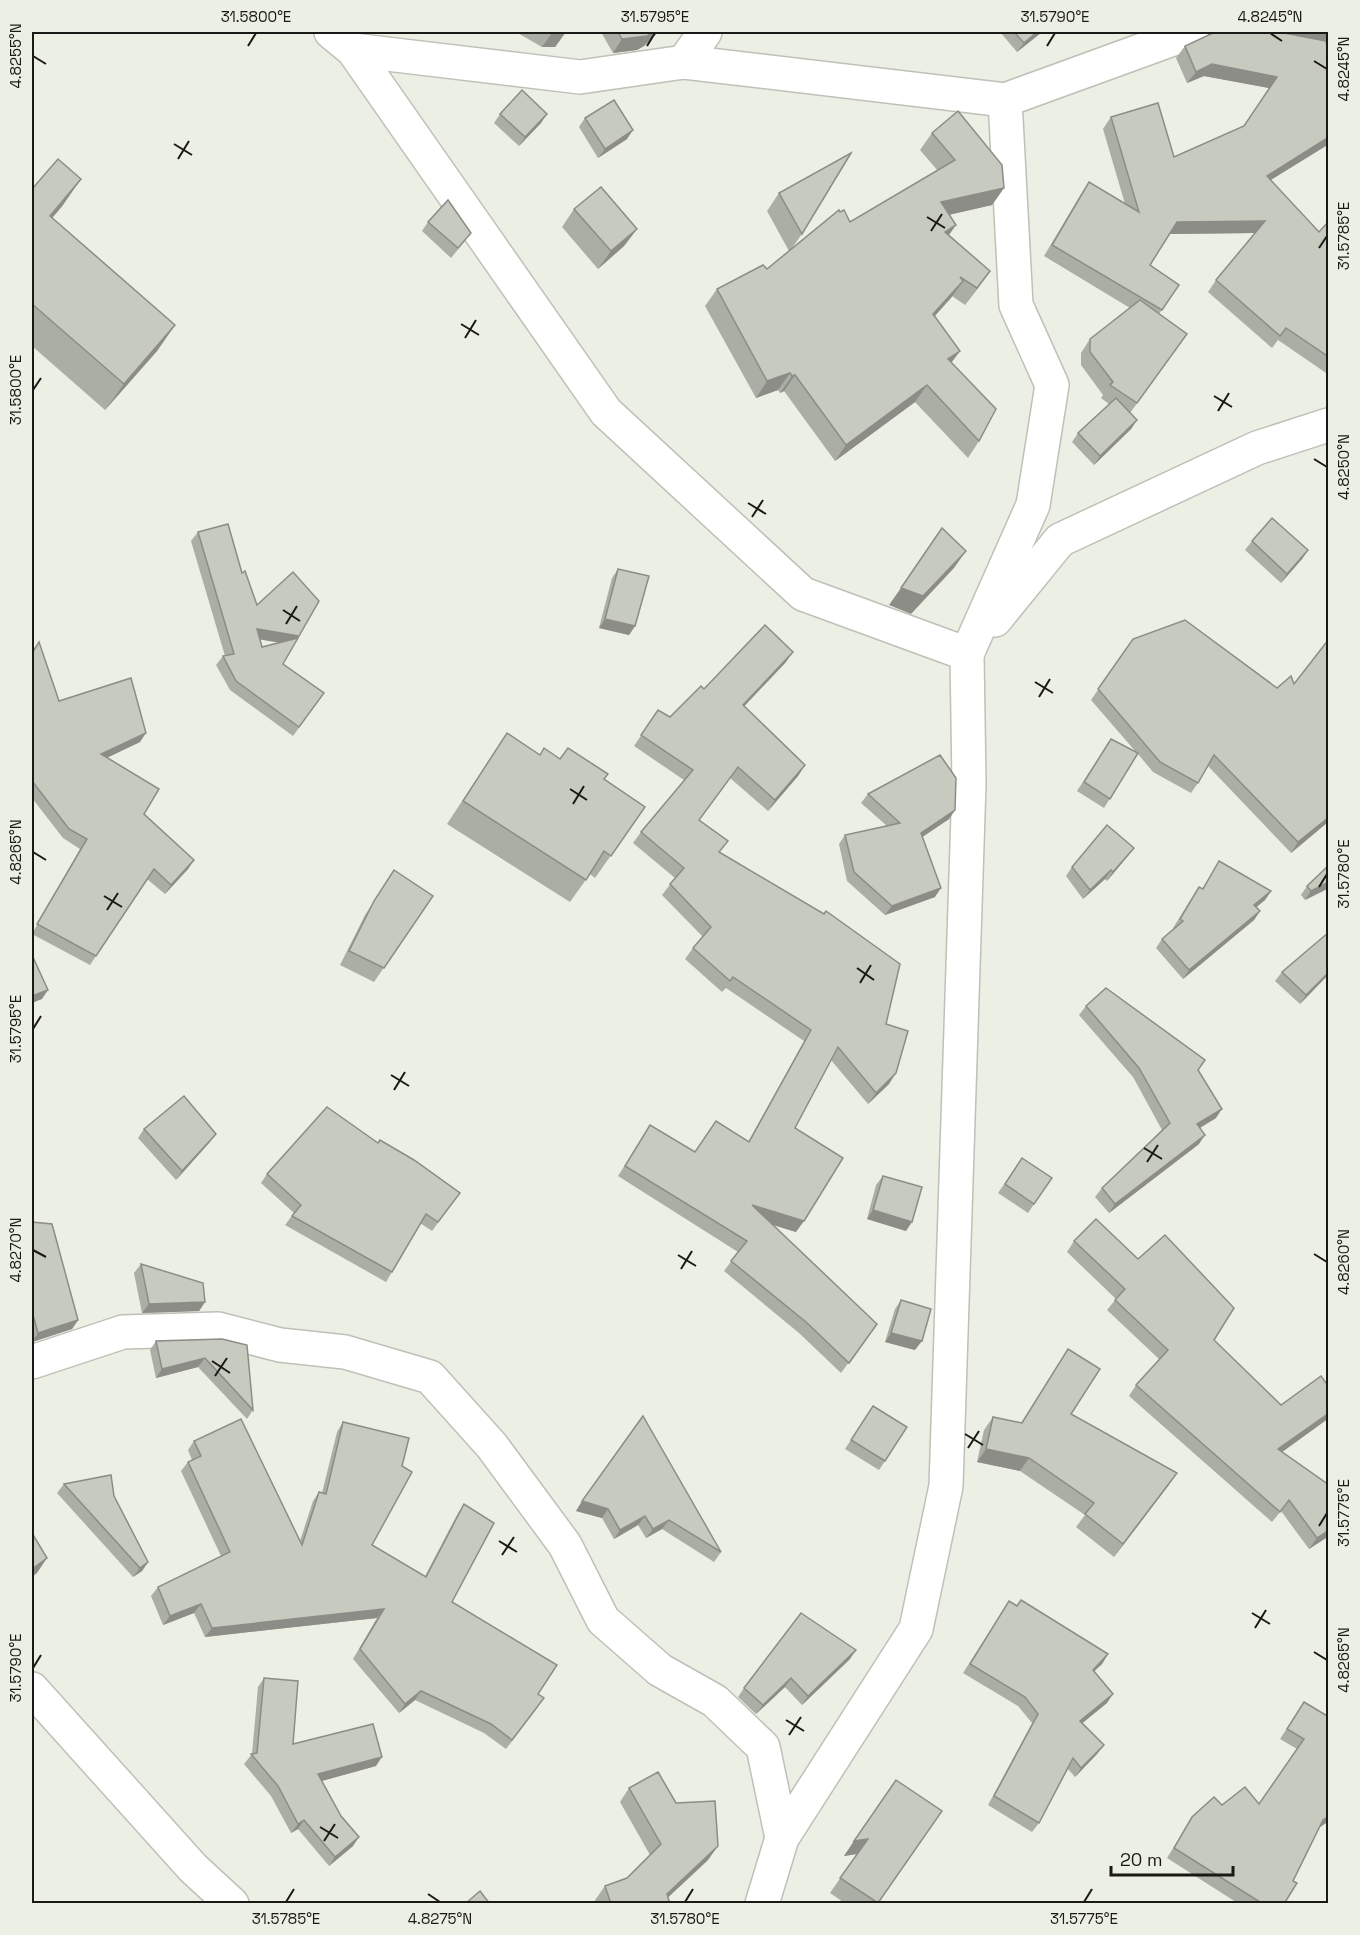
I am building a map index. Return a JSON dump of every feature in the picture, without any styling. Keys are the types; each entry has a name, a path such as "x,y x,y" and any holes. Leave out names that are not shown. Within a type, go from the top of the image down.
{"street":[{"path":"684,62 705,32"},
{"path":"342,41 580,77 684,62 827,77 1005,100 1192,32"},
{"path":"342,41 606,412 803,594 967,654"},
{"path":"762,1904 782,1838 916,1629 946,1486 969,784 967,654 1033,505 1052,385 1016,305 1005,100"},
{"path":"967,654 1060,540 1257,448 1329,425"},
{"path":"32,1362 123,1332 218,1329 280,1345 345,1352 430,1377 492,1446 565,1545 603,1620 660,1670 715,1701 763,1747 782,1838"},
{"path":"32,1689 193,1868 232,1904"}],"building":[{"path":"618,32 654,32 647,36 622,39"},
{"path":"1014,32 1037,32 1024,43"},
{"path":"1215,32 1279,32 1326,41 1329,57 1329,137 1267,176 1319,232 1329,221 1329,357 1286,328 1280,336 1216,280 1265,221 1177,222 1150,265 1179,285 1162,310 1052,245 1089,182 1139,212 1111,117 1158,103 1174,157 1244,126 1277,77 1212,64 1196,72 1185,46"},
{"path":"522,90 547,114 525,137 500,114"},
{"path":"614,100 633,130 605,149 585,118"},
{"path":"958,111 1002,165 1004,188 941,202 956,225 945,232 990,271 977,288 960,277 963,281 933,314 960,351 948,359 996,409 979,441 927,385 846,445 795,375 792,376 790,373 767,381 717,289 763,265 767,269 839,210 840,212 844,210 850,222 955,160 932,133"},
{"path":"851,153 802,234 779,193"},
{"path":"58,159 81,179 50,216 175,325 124,384 32,304 32,189"},
{"path":"601,187 637,229 611,251 574,209"},
{"path":"448,200 471,233 458,248 428,222"},
{"path":"1140,300 1187,334 1137,403 1110,385 1113,382 1090,352 1090,339"},
{"path":"1116,398 1137,420 1100,456 1078,433"},
{"path":"1272,518 1308,550 1287,574 1252,541"},
{"path":"228,524 242,573 245,571 257,605 293,572 319,601 299,636 257,629 262,647 298,638 283,664 324,693 299,727 236,681 223,656 234,654 198,532"},
{"path":"942,528 966,551 923,596 901,588"},
{"path":"618,569 649,576 635,626 605,619"},
{"path":"1185,620 1277,688 1291,676 1294,684 1329,639 1329,817 1298,842 1214,755 1198,783 1160,762 1098,689 1133,639"},
{"path":"765,625 793,652 743,705 805,765 775,800 738,767 699,820 728,841 719,852 824,914 826,911 900,964 886,1024 908,1031 896,1073 876,1093 838,1047 795,1128 843,1158 804,1221 752,1205 877,1324 849,1363 806,1322 731,1261 747,1241 625,1166 650,1125 695,1152 716,1121 749,1142 811,1030 733,977 730,981 693,948 711,927 670,884 684,868 641,832 693,770 641,735 658,710 670,717 701,686 704,689"},
{"path":"39,642 59,701 131,678 146,733 101,754 159,789 144,814 194,860 171,885 154,869 96,956 37,924 87,839 69,829 32,781 32,653"},
{"path":"507,733 540,755 544,748 560,759 568,748 608,774 604,779 645,807 611,856 604,851 586,880 463,801"},
{"path":"1111,739 1138,753 1110,799 1084,782"},
{"path":"940,755 956,778 955,810 921,833 941,888 892,906 854,872 845,835 900,823 868,794"},
{"path":"1107,825 1134,848 1113,872 1111,870 1090,890 1072,867"},
{"path":"1219,861 1271,891 1254,905 1260,911 1189,970 1162,939 1183,921 1180,919 1199,887 1203,889"},
{"path":"1329,865 1329,882 1311,891 1307,886"},
{"path":"394,870 433,896 384,968 349,951 374,901"},
{"path":"1329,932 1329,972 1306,995 1282,972"},
{"path":"32,955 48,990 32,996"},
{"path":"1106,988 1205,1060 1198,1070 1222,1109 1197,1124 1205,1135 1115,1204 1102,1188 1170,1123 1139,1068 1086,1006"},
{"path":"184,1096 216,1134 182,1171 144,1129"},
{"path":"327,1107 378,1143 380,1140 414,1160 460,1193 438,1222 426,1214 392,1272 292,1216 301,1205 267,1174"},
{"path":"1022,1158 1052,1178 1034,1204 1005,1184"},
{"path":"883,1176 922,1187 912,1222 873,1210"},
{"path":"1096,1219 1138,1259 1165,1235 1234,1308 1214,1340 1281,1405 1321,1376 1329,1387 1329,1413 1278,1449 1329,1485 1329,1530 1317,1538 1289,1500 1280,1512 1136,1385 1168,1350 1115,1300 1125,1289 1074,1241"},
{"path":"32,1222 52,1224 78,1320 38,1333 32,1311"},
{"path":"141,1264 203,1283 205,1302 149,1304"},
{"path":"901,1300 931,1309 922,1341 891,1333"},
{"path":"222,1339 247,1345 253,1410 205,1358 162,1369 156,1341"},
{"path":"1068,1349 1100,1369 1071,1414 1177,1473 1123,1544 1085,1514 1094,1503 1029,1458 986,1449 993,1417 1022,1423"},
{"path":"873,1406 907,1427 885,1461 851,1440"},
{"path":"643,1416 721,1552 669,1520 653,1529 645,1516 620,1530 608,1509 582,1501"},
{"path":"241,1419 302,1545 319,1492 326,1494 343,1422 409,1438 402,1466 412,1472 372,1545 426,1577 464,1504 494,1523 452,1602 557,1665 538,1694 544,1698 512,1740 491,1724 421,1691 405,1704 360,1649 384,1609 212,1628 201,1604 170,1616 158,1587 230,1552 188,1462 201,1456 194,1441"},
{"path":"111,1475 114,1496 148,1562 140,1568 64,1484"},
{"path":"32,1533 47,1558 32,1569"},
{"path":"1021,1600 1108,1654 1093,1670 1113,1694 1080,1721 1104,1745 1081,1768 1073,1758 1039,1823 994,1796 1038,1714 1025,1697 970,1664 1009,1601 1017,1606"},
{"path":"801,1613 856,1650 808,1696 791,1678 763,1705 744,1688"},
{"path":"264,1678 298,1681 293,1744 373,1724 382,1757 318,1774 341,1816 359,1837 335,1857 304,1820 298,1824 278,1786 251,1754 257,1753"},
{"path":"1304,1702 1329,1717 1329,1816 1323,1820 1293,1881 1297,1883 1284,1904 1263,1904 1174,1848 1192,1817 1214,1797 1222,1805 1245,1787 1259,1804 1304,1739 1287,1729"},
{"path":"658,1772 676,1803 715,1801 718,1846 667,1894 670,1904 611,1904 605,1886 627,1878 661,1844 629,1788"},
{"path":"896,1780 942,1811 878,1903 840,1878 868,1839 854,1841"},
{"path":"480,1891 490,1904 465,1904"}]}
